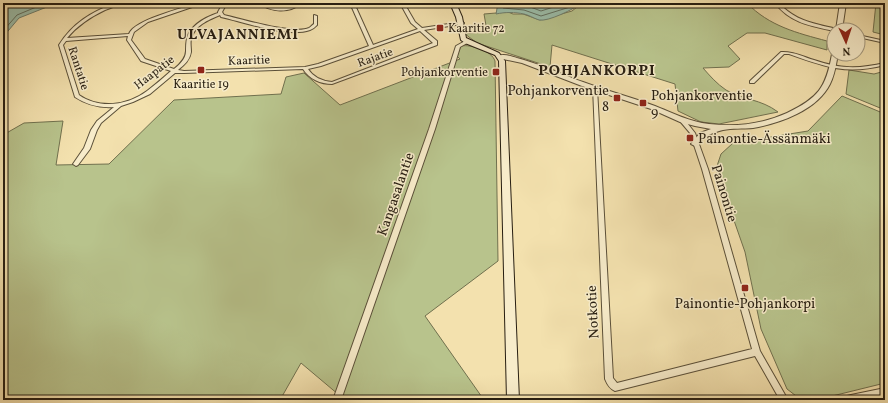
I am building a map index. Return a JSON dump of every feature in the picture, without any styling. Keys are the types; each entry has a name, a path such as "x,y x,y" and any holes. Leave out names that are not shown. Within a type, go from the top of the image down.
{"main road":[{"path":"452,3 458,11 462,23 463,39 496,54 500,57 502,66 513,400"}],"street":[{"name":"Rantatie","path":"102,105 83,101 77,96 60,47 71,31 87,17 120,3"},
{"path":"64,40 130,35 138,25 202,3"},
{"path":"225,3 220,14 281,30 291,31 314,27 316,24 315,16"},
{"path":"260,3 272,9 286,10 300,3"},
{"path":"352,3 371,46"},
{"path":"402,3 419,30"},
{"path":"776,3 782,10 793,18 826,27"},
{"path":"839,22 843,3"},
{"name":"Haapatie","path":"102,105 120,104 148,93 186,59 189,53 188,42 194,29 204,21 220,14"},
{"name":"Kaaritie","path":"130,35 129,40 143,60 174,71 305,68 319,65 419,30 462,23"},
{"name":"Rajatie","path":"305,68 307,72 318,80 332,83 435,44 435,42 419,30"},
{"path":"866,38 885,42"},
{"name":"Kangasalantie","path":"337,400 429,136 458,46 467,42"},
{"path":"752,82 783,53 833,67 861,70 885,64"},
{"path":"500,57 515,60 658,110 682,120 721,129"},
{"path":"695,144 702,135 721,129 766,122 787,116 799,110 820,96 828,83 834,62"},
{"name":"Notkotie","path":"595,88 609,379 615,387 757,352"},
{"name":"Haapatie","path":"76,164 86,149 99,122 120,104"},
{"name":"Painontie","path":"682,120 692,133 709,184 757,352 784,400"},
{"path":"851,400 885,392"}],"green space":[{"path":"582,3 747,3 765,18 784,28 826,41 826,50 765,33 747,33 728,46 740,59 729,67 703,68 726,90 739,96 765,104 778,112 719,124 701,122 678,111 675,84 552,45 550,67 477,43 465,34 487,31 484,14 508,12 513,14 523,14 540,20 572,11"},
{"path":"876,3 885,3 885,35 873,32"},
{"path":"461,46 475,47 486,51 495,61 498,261 425,316 484,400 339,400 339,395 301,363 280,400 3,400 3,135 24,123 63,121 56,165 109,164 174,100 281,94 286,77 304,73 340,105 460,59 457,56"},
{"path":"849,70 874,74 885,71 885,110 846,94"},
{"path":"842,96 885,114 885,383 816,400 800,399 787,389 761,329 745,252 716,169 721,154 733,143 808,131"}],"water":[{"path":"3,3 57,3 19,18 3,37"},
{"path":"498,3 582,3 561,14 548,19 539,20 526,14 496,14"}],"place":[{"name":"Kaaritie 72","path":"440,28"},
{"name":"Kaaritie 19","path":"201,70"},
{"name":"Pohjankorventie","path":"496,72"},
{"name":"Pohjankorventie 8","path":"617,98"},
{"name":"Pohjankorventie 9","path":"643,103"},
{"name":"Painontie-Ässänmäki","path":"690,138"},
{"name":"Painontie-Pohjankorpi","path":"745,288"}],"district":[{"name":"ULVAJANNIEMI","path":"238,34"},
{"name":"POHJANKORPI","path":"597,70"}]}
